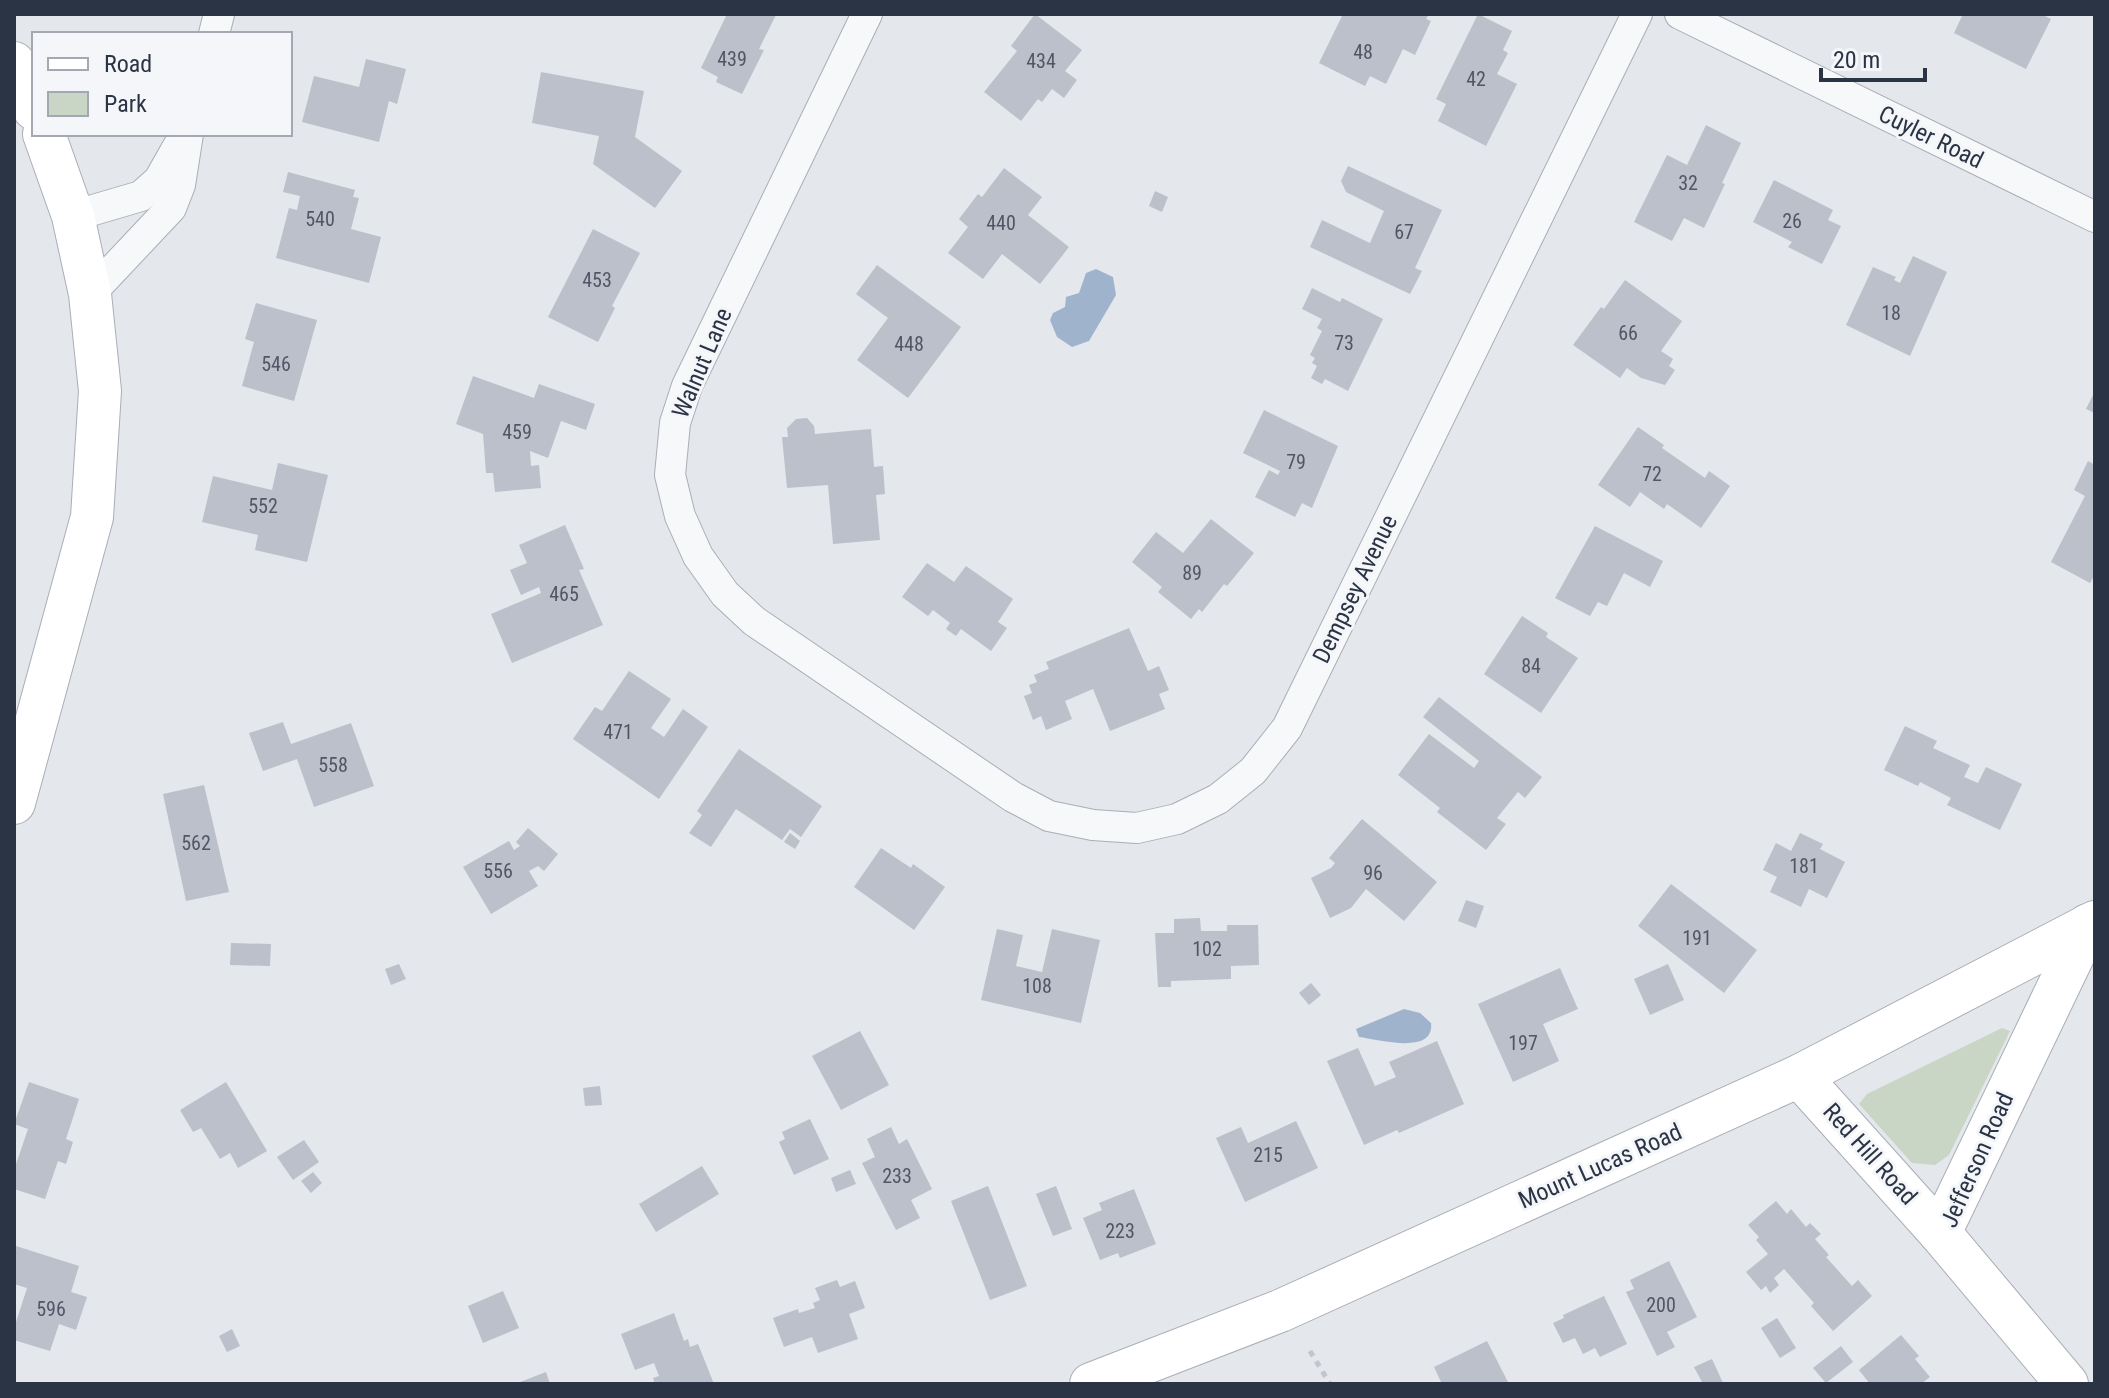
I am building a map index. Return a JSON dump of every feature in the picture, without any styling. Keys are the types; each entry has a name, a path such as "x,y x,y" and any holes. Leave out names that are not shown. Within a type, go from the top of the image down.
{"street":[{"name":"Walnut Lane","path":"867,14 687,386 675,423 670,475 680,516 698,556 725,594 754,621 873,702"},
{"name":"Dempsey Avenue","path":"873,702 1013,797 1049,816 1093,825 1137,828 1177,819 1218,799 1253,771 1287,728 1637,14"},
{"name":"Cuyler Road","path":"1680,14 2095,217"},
{"path":"14,63 32,104"},
{"path":"14,803 92,517 100,391 90,294 73,216 45,136"},
{"path":"73,216 141,196 159,180 185,136"},
{"path":"90,294 171,208 180,185 186,136"},
{"name":"Mount Lucas Road","path":"1091,1384 1280,1311 1799,1076 2093,919"},
{"name":"Jefferson Road","path":"2067,1384 1940,1233 2093,919"},
{"name":"Red Hill Road","path":"1799,1076 1940,1233"}],"path":[{"path":"1310,1351 1330,1384"}],"green space":[{"path":"2002,1028 2010,1031 1949,1155 1935,1165 1912,1163 1859,1104 1867,1094"}],"water":[{"path":"1096,269 1113,277 1116,295 1089,341 1072,347 1057,337 1050,320 1053,313 1065,307 1066,297 1079,293 1086,273"},
{"path":"1404,1009 1420,1013 1431,1023 1430,1033 1424,1039 1403,1043 1359,1037 1356,1029"}],"building":[{"path":"727,14 776,15 759,49 764,50 742,94 716,82 718,77 701,68"},
{"path":"1035,14 1082,50 1065,71 1077,80 1064,98 1052,89 1042,102 1038,99 1021,121 984,92 1017,51 1011,46"},
{"path":"1343,14 1429,14 1426,19 1431,21 1415,55 1403,49 1386,84 1370,76 1365,86 1319,63"},
{"path":"1478,14 1512,31 1503,50 1508,53 1497,74 1517,84 1486,146 1438,121 1446,104 1436,99"},
{"path":"1963,14 2041,14 2051,19 2026,69 1954,33"},
{"path":"366,59 406,69 397,104 389,101 379,142 302,122 314,76 359,87"},
{"path":"541,72 644,91 635,137 682,171 655,208 593,164 599,136 532,123"},
{"path":"1706,125 1741,143 1704,228 1684,218 1672,241 1634,222 1667,155 1687,165"},
{"path":"1348,166 1442,210 1415,268 1422,271 1410,294 1310,247 1322,220 1370,243 1384,211 1346,192 1341,181"},
{"path":"1004,168 1042,197 1028,215 1069,247 1040,284 1002,254 983,279 948,253 968,227 959,219 978,194 982,197"},
{"path":"288,172 355,190 353,197 359,198 351,229 381,237 369,283 276,258 289,208 297,210 300,196 283,192"},
{"path":"1774,180 1833,210 1828,220 1841,226 1822,264 1788,247 1792,242 1753,222"},
{"path":"1155,191 1168,197 1162,212 1149,206"},
{"path":"593,229 640,253 612,306 615,308 598,342 548,317"},
{"path":"1913,256 1947,272 1910,356 1846,325 1873,267 1896,277 1894,280 1900,283"},
{"path":"877,265 961,327 908,398 857,360 888,318 856,294"},
{"path":"1625,280 1682,321 1661,351 1673,359 1669,366 1675,370 1665,385 1641,378 1627,368 1620,378 1573,345"},
{"path":"1312,288 1340,302 1342,298 1383,319 1348,391 1325,379 1322,384 1311,378 1317,366 1312,363 1315,358 1310,355 1322,331 1317,328 1322,319 1302,309"},
{"path":"256,303 317,320 294,401 242,386 254,342 245,339"},
{"path":"473,376 534,398 539,384 595,404 586,430 561,421 548,458 530,451 531,466 539,465 541,488 495,492 493,473 486,473 483,434 456,424"},
{"path":"2095,391 2095,413 2086,409"},
{"path":"1264,410 1338,446 1312,508 1302,503 1295,517 1255,497 1269,470 1278,475 1280,471 1243,453"},
{"path":"807,418 814,426 815,434 871,429 874,467 883,466 885,494 876,495 880,540 833,544 828,485 787,488 782,437 788,437 787,428 796,419"},
{"path":"1638,427 1705,478 1709,471 1730,486 1701,528 1667,504 1664,509 1640,492 1630,507 1598,485"},
{"path":"2088,461 2095,465 2095,574 2090,583 2051,562 2085,496 2074,490"},
{"path":"278,463 328,475 307,562 255,550 258,535 202,522 213,476 272,490"},
{"path":"1211,519 1254,553 1227,586 1224,584 1202,612 1199,609 1191,619 1158,592 1162,587 1132,562 1156,532 1183,553"},
{"path":"565,525 584,569 579,570 603,625 512,663 491,614 541,593 539,587 521,595 510,570 527,563 519,545"},
{"path":"1595,526 1663,561 1650,587 1624,573 1607,606 1598,602 1590,616 1555,598"},
{"path":"927,563 954,582 966,566 1013,599 998,622 1007,628 991,651 961,629 956,636 946,629 950,623 933,610 928,616 902,597"},
{"path":"1522,616 1578,658 1541,713 1484,674"},
{"path":"1129,628 1148,671 1159,666 1169,690 1159,694 1165,709 1110,731 1093,689 1065,701 1072,719 1046,730 1041,716 1033,720 1024,696 1032,693 1029,685 1037,682 1034,675 1049,669 1046,662"},
{"path":"629,671 671,699 651,728 664,737 683,709 708,727 659,799 573,739 595,707 602,711"},
{"path":"1439,697 1542,777 1525,798 1518,792 1497,818 1506,824 1486,850 1437,812 1440,808 1398,775 1429,734 1474,768 1479,761 1423,717"},
{"path":"283,722 291,744 351,723 374,786 314,807 297,759 263,771 249,733"},
{"path":"1905,726 1937,741 1933,748 1970,765 1964,777 1978,783 1986,767 2022,784 2000,830 1947,805 1951,798 1920,782 1918,786 1884,770"},
{"path":"739,749 822,806 801,837 790,829 782,840 736,809 711,847 689,833 702,815 697,811"},
{"path":"204,785 229,892 186,901 163,794"},
{"path":"1362,819 1437,882 1404,921 1366,889 1351,908 1330,918 1311,878 1331,868 1335,863 1329,858"},
{"path":"528,828 558,854 544,871 538,866 529,871 538,886 491,914 463,867 509,841 514,850 520,846 516,842"},
{"path":"790,833 800,841 795,849 784,842"},
{"path":"1800,833 1823,844 1820,849 1845,862 1827,898 1809,889 1801,907 1770,892 1777,877 1763,870 1776,843 1791,851"},
{"path":"881,848 911,868 913,864 945,887 914,930 854,887"},
{"path":"1671,884 1757,950 1724,993 1638,926"},
{"path":"1466,900 1484,906 1476,928 1458,921"},
{"path":"1200,918 1201,931 1227,931 1227,925 1258,925 1259,965 1231,966 1231,979 1171,981 1171,987 1158,987 1155,933 1174,933 1174,919"},
{"path":"997,929 1023,935 1016,966 1042,972 1052,929 1100,940 1081,1023 981,1000"},
{"path":"231,943 271,944 270,966 230,965"},
{"path":"399,964 406,979 391,985 385,969"},
{"path":"1668,964 1684,1000 1650,1015 1634,979"},
{"path":"1560,968 1578,1009 1543,1024 1559,1061 1513,1082 1478,1004"},
{"path":"1311,983 1321,995 1309,1005 1299,993"},
{"path":"860,1031 889,1085 841,1110 812,1056"},
{"path":"1437,1041 1464,1104 1364,1145 1327,1061 1358,1048 1375,1086 1396,1077 1389,1062"},
{"path":"29,1082 79,1099 66,1139 73,1142 66,1164 58,1161 45,1199 14,1189 14,1170 28,1129 14,1124"},
{"path":"226,1082 267,1151 238,1168 230,1153 220,1159 201,1128 193,1132 180,1110"},
{"path":"600,1086 602,1105 585,1106 583,1088"},
{"path":"810,1119 829,1159 794,1175 779,1142 785,1139 782,1132"},
{"path":"1296,1121 1318,1168 1245,1202 1216,1138 1241,1127 1248,1143"},
{"path":"891,1127 899,1144 907,1139 932,1189 911,1200 920,1218 896,1230 862,1163 875,1157 867,1139"},
{"path":"304,1140 319,1162 293,1180 277,1157"},
{"path":"702,1166 719,1194 656,1232 639,1204"},
{"path":"850,1170 856,1184 836,1192 831,1178"},
{"path":"313,1172 322,1183 311,1193 301,1181"},
{"path":"988,1186 1027,1286 990,1300 951,1201"},
{"path":"1056,1186 1072,1229 1053,1236 1036,1194"},
{"path":"1134,1189 1156,1244 1120,1258 1118,1253 1100,1260 1083,1218 1102,1210 1099,1203"},
{"path":"1776,1201 1787,1214 1791,1209 1806,1227 1810,1223 1821,1234 1815,1239 1829,1255 1826,1257 1852,1286 1858,1280 1872,1296 1833,1331 1811,1306 1814,1303 1784,1269 1774,1278 1779,1285 1770,1293 1766,1286 1761,1290 1746,1272 1768,1254 1748,1225"},
{"path":"16,1246 79,1266 71,1292 87,1297 76,1330 59,1324 50,1351 14,1340 14,1321 27,1288 14,1284"},
{"path":"1669,1261 1697,1317 1667,1332 1675,1347 1657,1356 1626,1292 1634,1289 1630,1280"},
{"path":"837,1280 840,1287 855,1281 865,1308 849,1314 858,1339 818,1353 812,1337 784,1347 773,1318 798,1309 799,1313 815,1308 813,1303 820,1300 815,1288"},
{"path":"503,1291 519,1328 483,1343 468,1306"},
{"path":"1604,1296 1627,1344 1600,1357 1595,1348 1583,1354 1575,1338 1563,1343 1553,1323"},
{"path":"674,1313 684,1341 688,1339 690,1347 698,1344 714,1384 655,1384 653,1378 659,1376 654,1363 635,1370 621,1334"},
{"path":"1777,1318 1796,1348 1780,1358 1761,1328"},
{"path":"232,1329 240,1346 227,1352 219,1336"},
{"path":"1901,1335 1919,1356 1915,1359 1930,1377 1921,1384 1870,1384 1859,1370"},
{"path":"1487,1341 1509,1384 1442,1384 1434,1367"},
{"path":"1841,1346 1853,1362 1826,1383 1813,1368"},
{"path":"1712,1359 1723,1383 1703,1384 1694,1367"},
{"path":"546,1372 550,1384 515,1384"}]}
